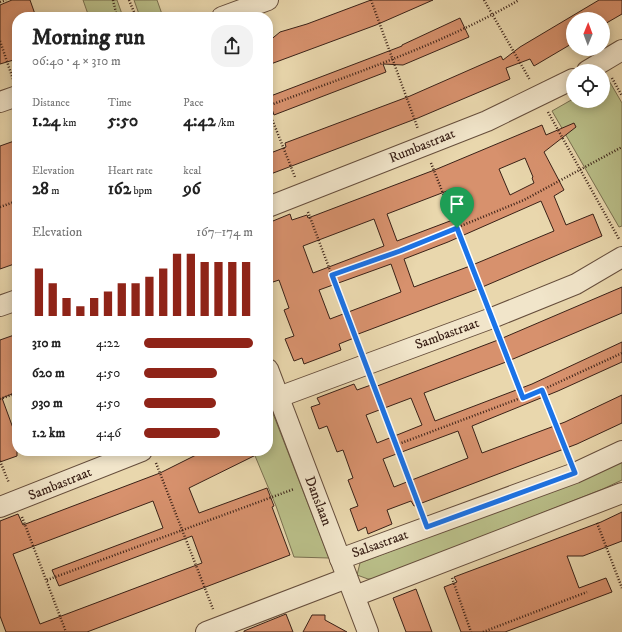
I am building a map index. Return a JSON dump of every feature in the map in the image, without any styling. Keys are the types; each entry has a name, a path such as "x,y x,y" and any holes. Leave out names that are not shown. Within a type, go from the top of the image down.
{"street":[{"path":"236,12 268,0"},
{"path":"598,64 622,50"},
{"name":"Rumbastraat","path":"273,205 487,120 566,82"},
{"path":"0,102 12,92"},
{"name":"Sambastraat","path":"273,399 492,318 576,284 622,257"},
{"path":"0,306 12,302"},
{"name":"Danslaan","path":"273,399 311,483 368,632"},
{"name":"Salsastraat","path":"340,559 575,473 622,451"},
{"name":"Sambastraat","path":"8,504 145,456"},
{"path":"354,596 622,493"},
{"name":"Salsastraat","path":"213,629 347,578"}],"path":[{"path":"0,2 6,0"},
{"path":"113,0 116,12"},
{"path":"129,0 134,12"},
{"path":"371,0 424,145 523,398"},
{"path":"484,0 622,244"},
{"path":"273,104 393,58 493,15 519,0"},
{"path":"0,41 12,77"},
{"path":"273,122 427,527"},
{"path":"332,275 400,251 524,200 581,171 622,147"},
{"path":"0,207 12,203"},
{"path":"396,445 523,398 622,353"},
{"path":"542,390 575,473"},
{"path":"0,399 12,395"},
{"path":"148,456 183,530 213,629"},
{"path":"0,461 8,504 47,580 66,632"},
{"path":"47,580 311,483"},
{"path":"590,506 620,579 622,588"},
{"path":"445,561 471,632"},
{"path":"483,632 587,592"}],"green space":[{"path":"83,0 117,0 121,12 87,12"},
{"path":"134,0 157,0 161,12 138,12"},
{"path":"610,82 622,103 622,226 619,227 552,111 566,103 566,108 610,108"},
{"path":"273,414 329,558 294,557 276,506 255,456 273,456"},
{"path":"622,459 622,480 603,489 374,579 368,579 357,575 360,563 595,472"}],"building":[{"path":"12,0 30,0 34,12 12,12 12,60 0,64 0,5"},
{"path":"371,0 433,0 376,25 273,63 273,38 280,32 307,24"},
{"path":"599,0 622,0 622,14 610,21 610,12 579,12"},
{"path":"460,18 469,37 403,65 383,64 386,72 274,115 273,95 402,45"},
{"path":"566,20 566,47 534,66 530,59 506,68 510,79 418,118 273,173 273,152 286,147 285,143 410,96 501,56 503,60 520,47"},
{"path":"574,123 576,127 544,152 564,190 554,196 566,225 593,214 602,236 480,288 353,336 354,338 339,344 341,350 304,364 302,358 294,361 285,339 294,336 284,310 289,308 279,280 273,282 273,221 290,214 292,220 307,215 308,218 437,169 542,125 546,135","holes":["525,158 534,183 510,195 499,169","447,191 458,218 397,241 387,214","541,201 554,231 470,266 414,287 404,259 448,242","374,219 384,246 313,273 303,246","391,264 401,292 330,319 319,290"]},
{"path":"12,142 12,265 0,269 0,146"},
{"path":"622,287 622,313 506,362 424,393 435,421 532,384 622,342 622,362 558,391 472,426 482,453 565,422 622,395 622,423 577,444 414,506 411,501 387,510 392,524 368,534 366,527 358,531 350,509 358,506 348,480 353,478 343,450 337,452 327,426 319,429 311,407 320,404 317,398 354,384 357,390 371,385 372,388 498,340","holes":["411,398 422,425 377,443 366,415","458,431 468,458 394,487 383,459"]},
{"path":"12,336 12,394 2,398 12,425 12,456 17,456 0,462 0,340"},
{"path":"194,456 254,456 189,488 199,513 267,488 274,506 272,507 290,555 87,632 6,632 0,616 0,521 18,514 23,525 160,473","holes":["153,501 163,528 52,570 59,586 192,536 202,563 40,624 13,554"]},
{"path":"622,512 622,541 583,556 567,556 579,588 606,578 612,592 505,632 461,632 444,587 457,582 454,577 601,522"},
{"path":"416,589 432,632 406,632 393,598"},
{"path":"286,614 293,632 244,632 244,631"},
{"path":"312,615 325,615 325,620 347,632 303,632"}],"route":[{"path":"457,228 523,398 542,390 575,473 427,527 332,275 400,251 457,228"}]}
